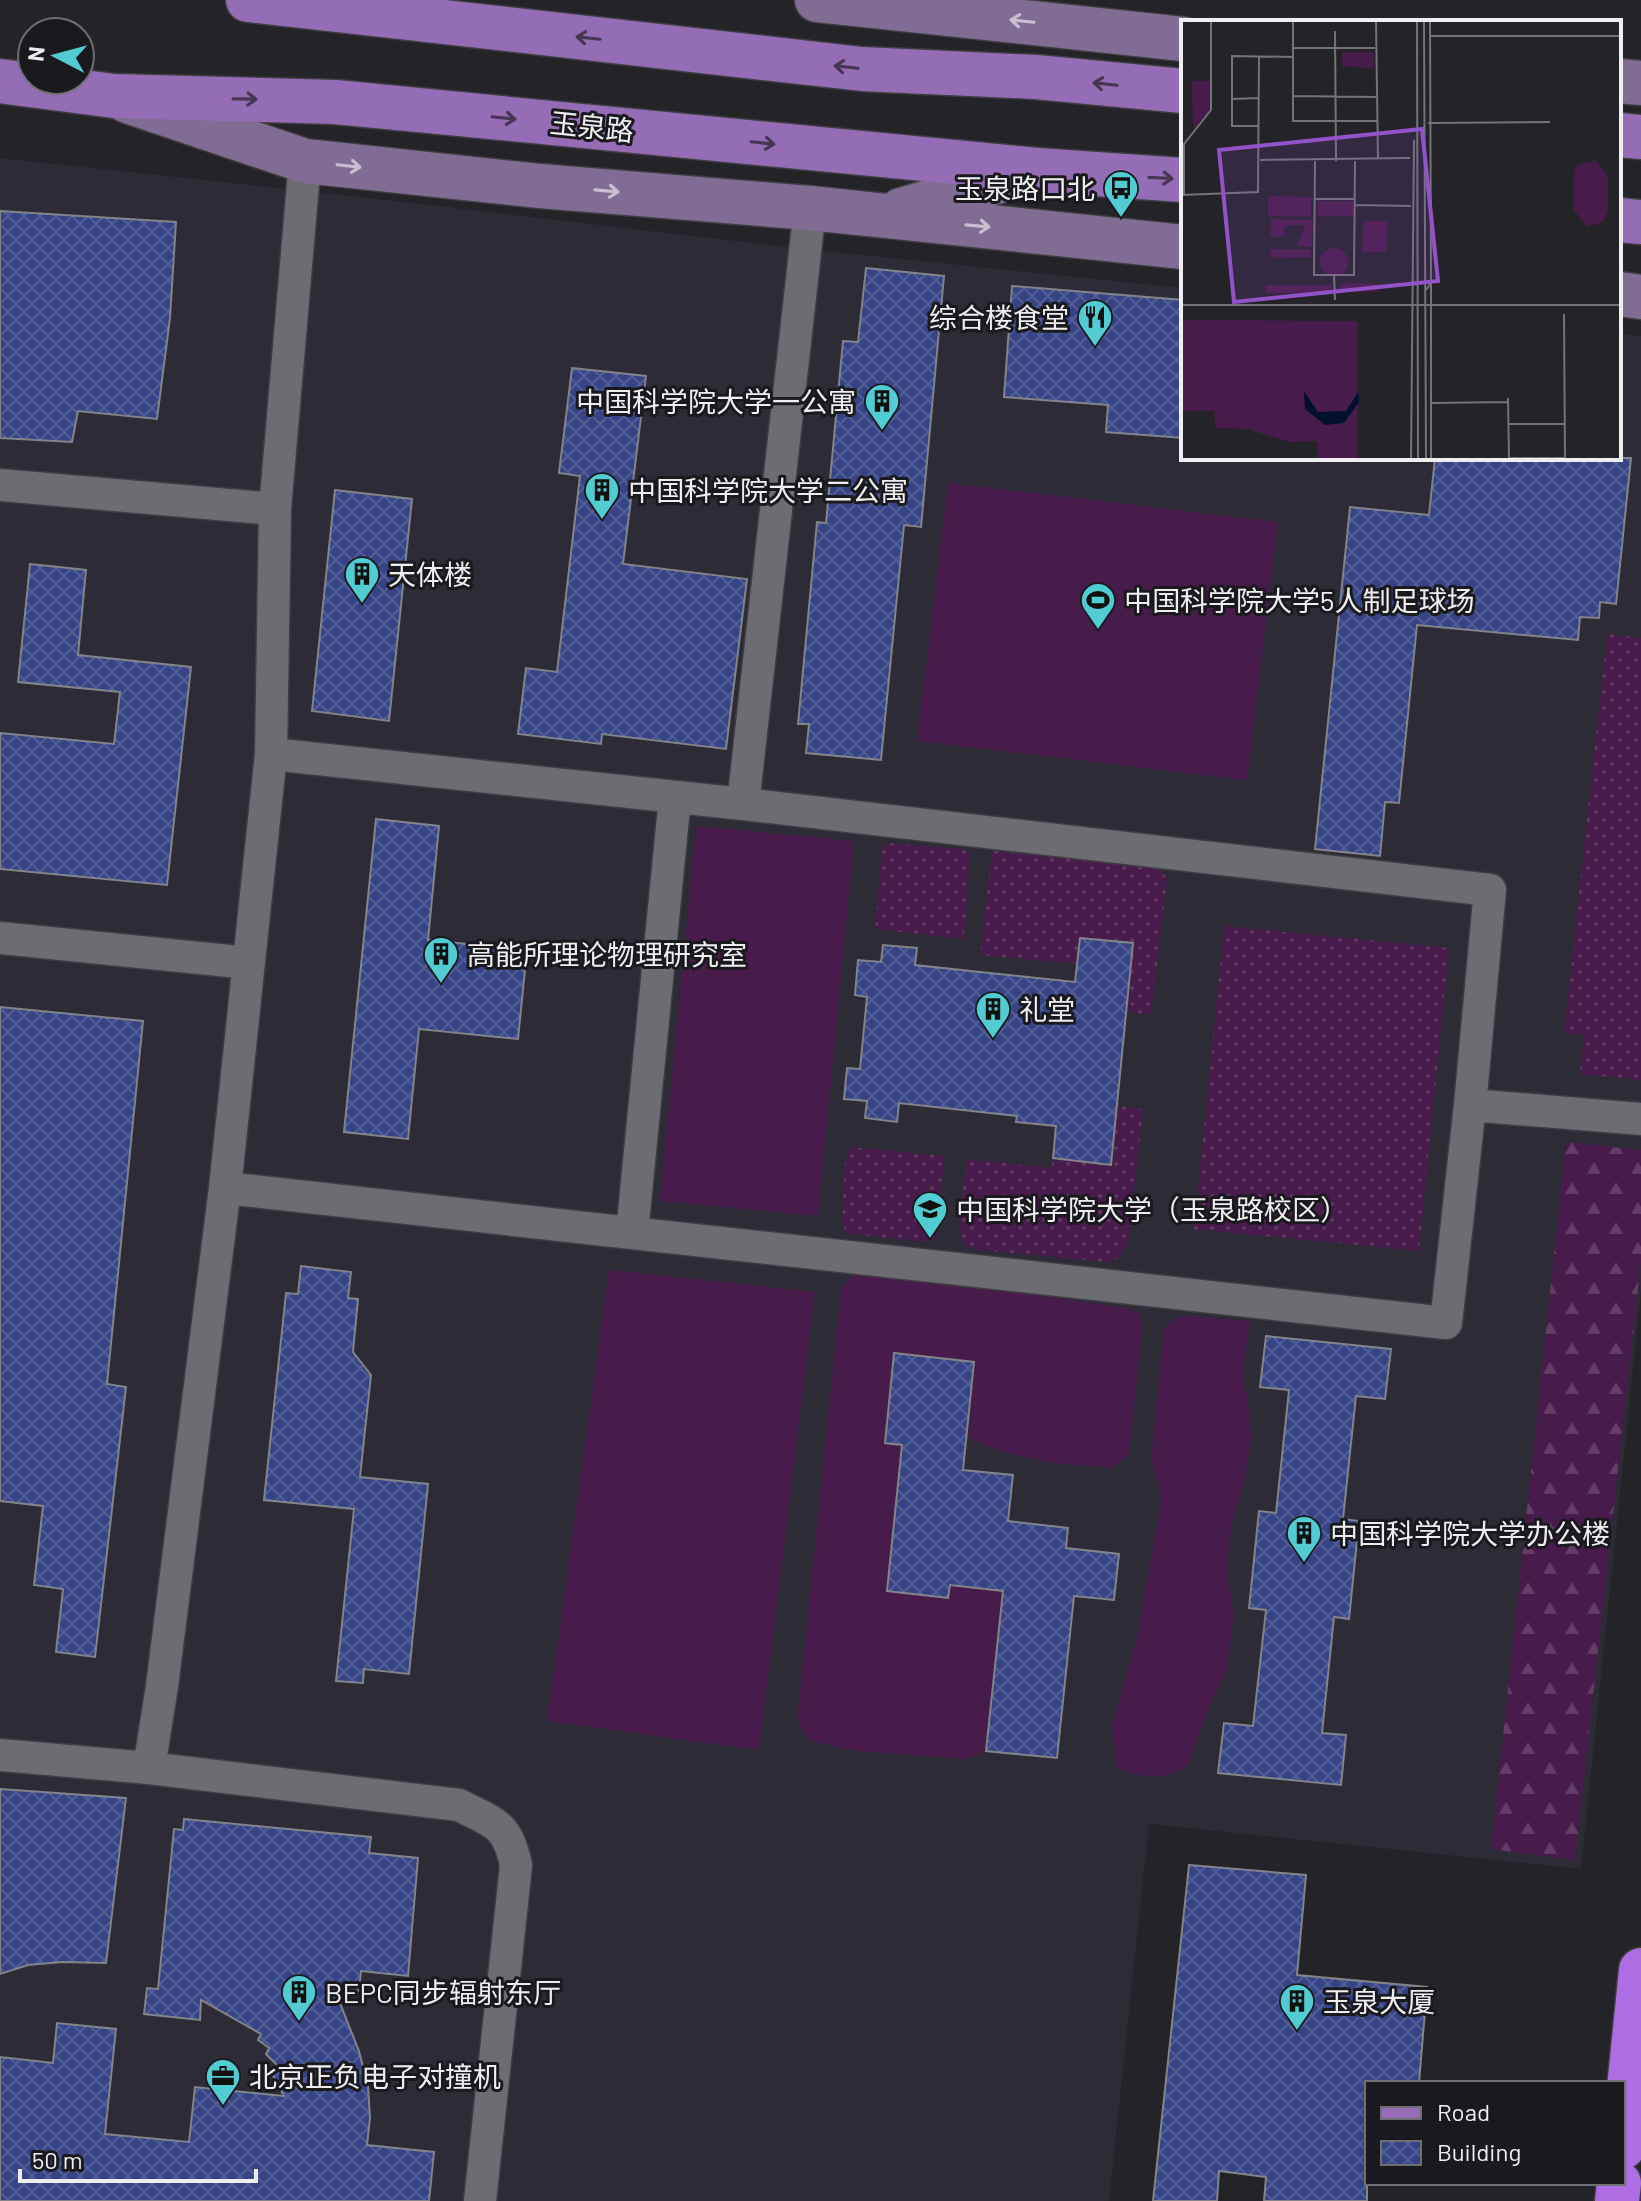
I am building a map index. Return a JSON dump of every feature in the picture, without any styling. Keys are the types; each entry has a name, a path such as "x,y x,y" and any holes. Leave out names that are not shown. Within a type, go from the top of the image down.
{"highway":[{"path":"1625,2127 1641,1970"}],"main road":[{"path":"248,0 862,69 1036,77 1181,91"},
{"name":"玉泉路","path":"0,81 114,96 335,102 1037,170 1181,180"},
{"path":"1621,135 1641,137"},
{"path":"1621,220 1641,222"}],"street":[{"path":"817,0 1181,39"},
{"path":"1621,81 1641,83"},
{"path":"114,96 305,161 540,186 810,208 1181,247"},
{"path":"149,1768 225,1188 271,754 275,509 305,161"},
{"path":"880,217 1037,170"},
{"path":"743,804 810,208"},
{"path":"1621,294 1641,297"},
{"path":"0,485 275,509"},
{"path":"225,1188 1446,1323 1470,1105 1490,890 743,804 271,754"},
{"path":"632,1233 675,797"},
{"path":"0,938 249,963"},
{"path":"1470,1105 1641,1119"},
{"path":"0,1755 149,1768 459,1805 496,1824 510,1840 516,1865 480,2201"}],"shaded area":[{"name":"中国科学院大学（玉泉路校区）","path":"0,158 804,249 1181,288 1181,460 1621,460 1621,334 1641,336 1641,1292 1581,1869 1149,1824 1109,2201 0,2201"}],"green space":[{"name":"中国科学院大学5人制足球场","path":"948,483 1278,522 1247,780 917,741"},
{"path":"1607,634 1641,638 1641,1080 1580,1074 1584,1035 1564,1033"},
{"path":"696,826 854,841 818,1216 660,1201"},
{"path":"888,843 962,849 970,854 964,939 875,929 882,848"},
{"path":"992,851 1142,863 1160,869 1167,879 1151,1014 1126,1012 1133,943 1080,938 1077,964 980,955"},
{"path":"1224,926 1449,948 1419,1251 1194,1229"},
{"path":"1116,1106 1143,1109 1128,1242 1119,1258 1107,1262 970,1249 962,1241 959,1221 967,1159 1051,1168 1053,1159 1110,1165"},
{"path":"1566,1142 1641,1150 1641,1261 1575,1860 1491,1849"},
{"path":"851,1147 944,1156 936,1239 926,1242 847,1233 842,1224 845,1160"},
{"path":"609,1270 815,1292 759,1750 547,1721"},
{"path":"870,1270 1126,1308 1140,1314 1142,1330 1129,1454 1113,1468 1019,1456 966,1436 974,1362 894,1354 885,1443 902,1445 887,1591 948,1598 950,1585 1003,1591 986,1751 966,1759 857,1751 811,1741 797,1721 841,1289 853,1274"},
{"path":"1194,1316 1250,1321 1242,1378 1248,1401 1251,1437 1245,1478 1231,1527 1227,1572 1234,1614 1227,1671 1187,1766 1161,1776 1145,1776 1117,1768 1112,1725 1138,1632 1162,1496 1151,1459 1164,1328 1174,1318"}],"building":[{"path":"0,211 176,222 170,318 157,419 78,411 72,442 0,438"},
{"name":"中国科学院大学一公寓","path":"866,268 944,276 921,527 904,525 881,760 806,753 809,724 798,724 817,522 826,523 843,341 858,342"},
{"name":"综合楼食堂","path":"1012,286 1181,300 1181,438 1106,432 1108,405 1004,397"},
{"name":"中国科学院大学二公寓","path":"572,368 646,376 623,564 747,579 726,749 602,734 601,744 518,734 526,668 557,672 580,476 559,473"},
{"path":"1631,458 1616,604 1600,602 1599,618 1580,617 1578,640 1417,625 1399,803 1385,802 1380,856 1315,849 1350,507 1429,515 1435,460"},
{"name":"天体楼","path":"335,490 412,499 389,721 312,711"},
{"path":"30,564 86,570 78,655 191,667 167,885 0,869 0,733 114,744 120,692 18,682"},
{"name":"高能所理论物理研究室","path":"376,819 439,826 428,940 527,950 518,1039 419,1029 408,1139 344,1132"},
{"name":"礼堂","path":"1080,938 1133,943 1111,1165 1053,1158 1056,1126 1016,1122 1017,1116 899,1103 897,1122 865,1118 867,1101 844,1099 847,1068 860,1069 867,997 855,995 858,960 881,962 883,945 917,948 915,965 1075,982"},
{"path":"0,1007 143,1021 107,1384 126,1387 95,1657 56,1652 63,1589 34,1585 43,1506 0,1501"},
{"path":"301,1266 351,1272 348,1298 358,1299 353,1352 371,1375 360,1477 428,1484 409,1674 364,1669 363,1683 336,1681 354,1509 264,1500 286,1293 298,1294"},
{"name":"中国科学院大学办公楼","path":"1266,1336 1391,1349 1385,1399 1356,1396 1343,1519 1359,1521 1349,1619 1334,1617 1322,1733 1346,1735 1341,1785 1218,1773 1224,1723 1253,1726 1266,1610 1249,1608 1259,1511 1276,1513 1289,1390 1260,1387"},
{"path":"894,1353 974,1362 963,1470 1013,1475 1008,1521 1068,1528 1066,1548 1119,1554 1114,1600 1074,1596 1057,1758 986,1751 1003,1591 950,1585 948,1598 887,1591 902,1445 885,1443"},
{"path":"0,1789 126,1798 106,1963 28,1965 0,1974"},
{"path":"184,1819 371,1837 369,1853 418,1858 408,1976 361,1971 359,1991 334,1988 359,2051 368,2087 370,2118 367,2145 434,2152 429,2201 0,2201 0,2057 53,2063 57,2023 116,2029 105,2134 189,2142 195,2087 284,2096 271,2072 278,2066 266,2054 269,2048 258,2040 261,2034 201,2000 200,2020 144,2014 147,1988 158,1989 174,1829 183,1830"},
{"name":"玉泉大厦","path":"1189,1865 1306,1875 1297,1975 1427,1987 1419,2081 1365,2081 1367,2201 1264,2201 1266,2177 1219,2171 1217,2201 1153,2201"}],"place":[{"name":"玉泉路口北","path":"1121,219"},
{"name":"综合楼食堂","path":"1095,348"},
{"name":"中国科学院大学一公寓","path":"882,432"},
{"name":"中国科学院大学二公寓","path":"602,521"},
{"name":"天体楼","path":"362,605"},
{"name":"中国科学院大学5人制足球场","path":"1098,631"},
{"name":"高能所理论物理研究室","path":"441,985"},
{"name":"礼堂","path":"993,1040"},
{"name":"中国科学院大学（玉泉路校区）","path":"930,1240"},
{"name":"中国科学院大学办公楼","path":"1304,1564"},
{"name":"BEPC同步辐射东厅","path":"299,2023"},
{"name":"玉泉大厦","path":"1297,2032"},
{"name":"北京正负电子对撞机","path":"223,2107"}]}
